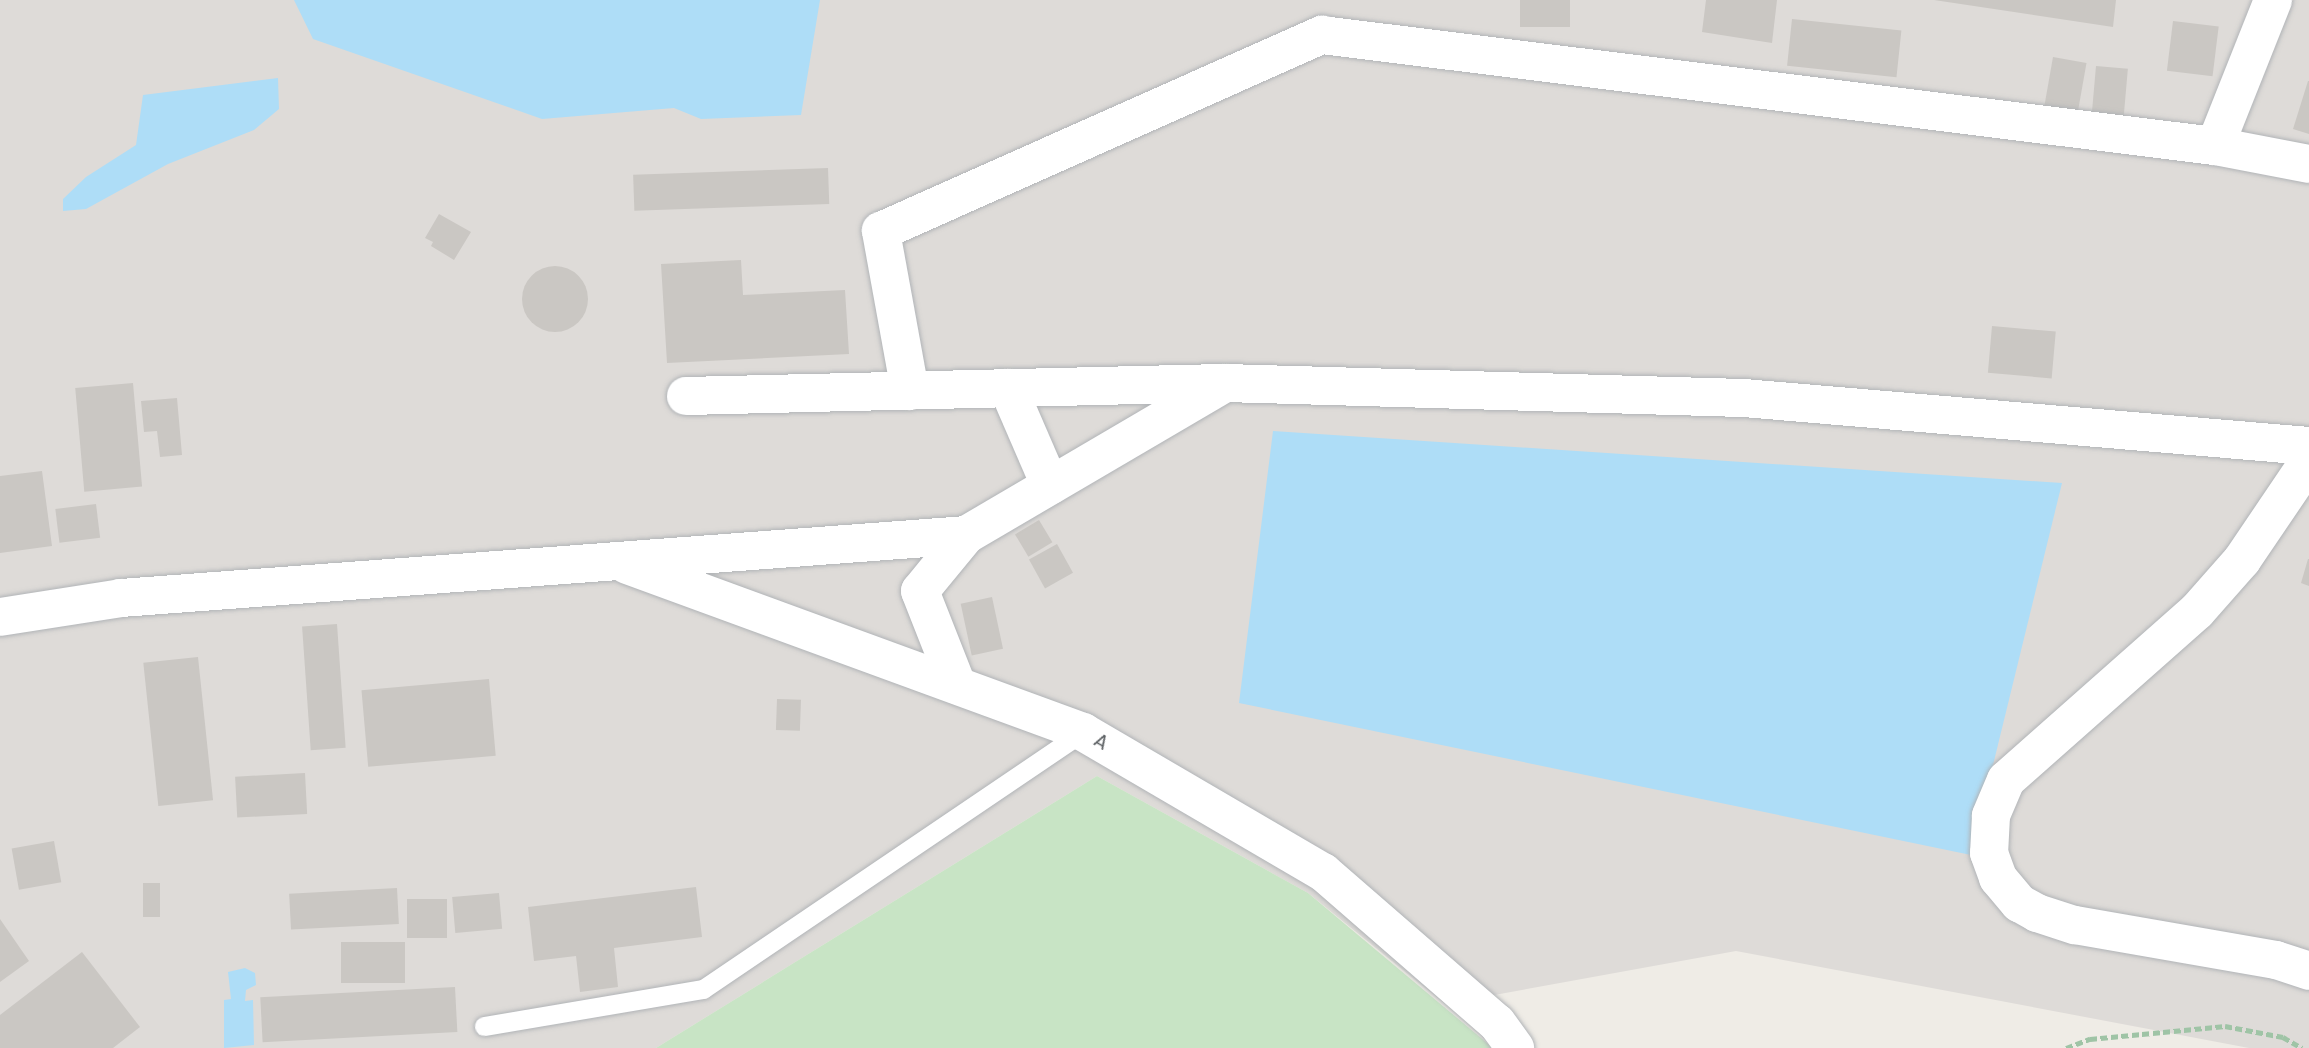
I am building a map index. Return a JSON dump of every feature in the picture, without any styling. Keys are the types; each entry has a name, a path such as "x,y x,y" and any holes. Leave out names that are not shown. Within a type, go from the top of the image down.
{"street":[{"path":"2215,146 2273,0"},
{"path":"910,391 881,231 1322,35 2215,146 2309,164"},
{"path":"686,396 1225,383 1744,398 2309,446"},
{"path":"957,685 920,590 966,535 1225,383"},
{"path":"1008,388 1049,485"},
{"path":"2309,461 2242,560 2197,611 2006,780 1991,816 1989,853 1998,878 2012,895 2037,913 2074,926 2276,960 2309,971"},
{"path":"0,617 121,598 966,535"},
{"name":"A","path":"615,561 1083,732 1323,872 1497,1023 1515,1048"}],"lane":[{"path":"484,1026 703,989 1083,732"}],"path":[{"path":"2066,1048 2090,1039 2225,1026 2283,1037 2302,1048"}],"shaded area":[{"path":"0,0 2309,0 2309,1048 2249,1048 1736,951 1445,1004 1308,893 1097,776 656,1048 0,1048"}],"green space":[{"path":"1097,776 1308,893 1493,1048 656,1048"}],"water":[{"path":"294,0 820,0 801,115 701,119 674,108 542,119 313,39"},
{"path":"278,78 279,109 254,130 168,164 86,209 63,211 63,199 86,177 136,145 143,95"},
{"path":"1273,431 2062,483 1971,855 1239,703"},
{"path":"245,968 255,973 256,985 246,990 245,1001 253,1000 254,1045 224,1048 224,1000 231,999 228,972"}],"building":[{"path":"1520,0 1570,0 1570,27 1520,27"},
{"path":"1706,0 1777,0 1772,43 1702,32"},
{"path":"1934,0 2116,0 2113,27"},
{"path":"1792,19 1901,30 1896,77 1787,66"},
{"path":"2173,21 2219,27 2213,76 2167,71"},
{"path":"2053,57 2086,63 2077,116 2044,110"},
{"path":"2096,66 2128,69 2123,120 2092,117"},
{"path":"2309,81 2309,134 2293,129"},
{"path":"828,168 829,204 634,211 633,175"},
{"path":"439,214 471,232 454,260 431,246 433,242 425,238"},
{"path":"741,260 743,295 845,290 849,354 667,363 661,264"},
{"path":"549,266 561,266 573,271 583,281 588,299 586,312 573,327 561,332 549,332 537,327 527,317 522,305 522,293 527,281 537,271"},
{"path":"1992,326 2056,332 2052,378 1988,373"},
{"path":"133,383 142,487 84,492 75,388"},
{"path":"177,398 182,455 160,457 157,431 144,432 141,401"},
{"path":"42,471 52,546 0,553 0,476"},
{"path":"96,504 100,538 59,543 55,509"},
{"path":"1039,520 1052,542 1028,557 1015,534"},
{"path":"1057,544 1073,573 1045,588 1029,560"},
{"path":"2309,559 2309,586 2301,583"},
{"path":"992,597 1003,649 972,655 961,604"},
{"path":"337,624 346,748 311,750 302,626"},
{"path":"198,657 213,800 158,806 143,663"},
{"path":"489,679 496,756 368,767 361,690"},
{"path":"777,699 801,700 800,731 776,730"},
{"path":"305,773 307,814 237,818 235,777"},
{"path":"54,841 61,882 19,890 12,848"},
{"path":"143,883 160,883 160,917 143,917"},
{"path":"696,887 702,937 614,948 618,987 580,992 576,956 534,961 528,907"},
{"path":"397,888 399,924 291,930 289,894"},
{"path":"499,893 502,929 455,933 452,897"},
{"path":"407,899 447,899 447,938 407,938"},
{"path":"0,919 29,961 0,982"},
{"path":"341,942 405,942 405,983 341,983"},
{"path":"82,952 140,1027 113,1048 0,1048 0,1015"},
{"path":"455,987 457,1032 263,1042 260,997"}]}
